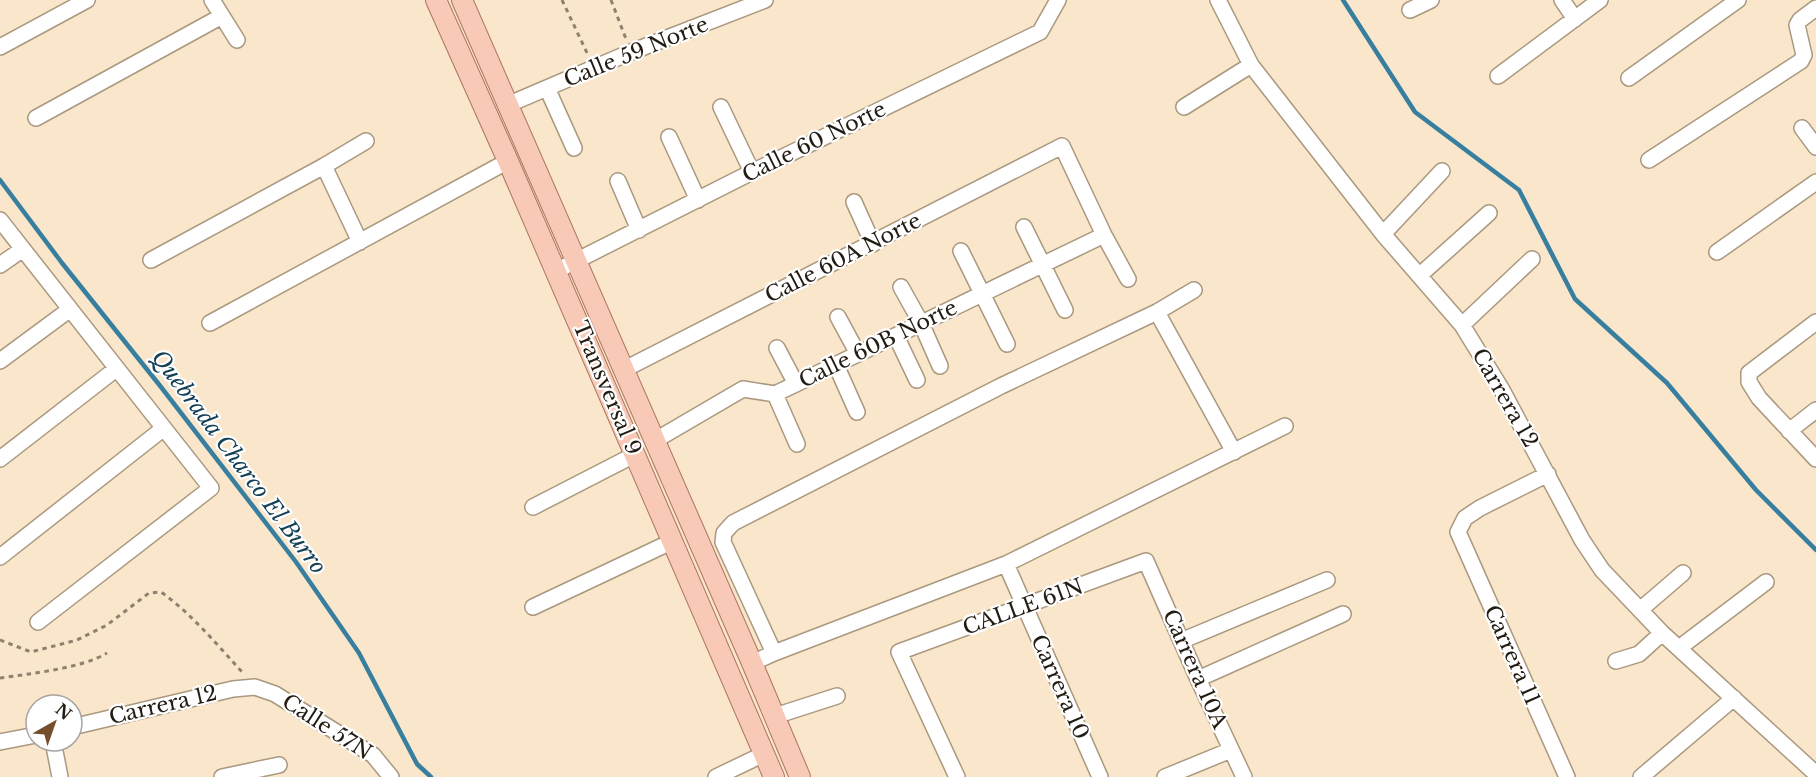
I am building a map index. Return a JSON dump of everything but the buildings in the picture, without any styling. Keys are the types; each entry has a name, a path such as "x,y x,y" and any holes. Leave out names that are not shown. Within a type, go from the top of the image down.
{"main road":[{"name":"Transversal 9","path":"436,0 636,453 774,777"},
{"name":"Transversal 9","path":"462,0 800,777"}],"street":[{"path":"0,47 87,0"},
{"path":"212,0 237,40"},
{"name":"Calle 59 Norte","path":"507,105 631,52 765,0"},
{"name":"Calle 60 Norte","path":"556,271 752,172 1040,32 1058,0"},
{"name":"Carrera 12","path":"1218,0 1251,65 1383,234 1462,325 1502,390 1582,540 1602,570 1662,633 1816,774"},
{"path":"1410,10 1431,0"},
{"path":"1562,0 1575,19"},
{"path":"1498,76 1600,0"},
{"path":"1629,78 1738,0"},
{"path":"1649,160 1801,61 1804,56 1797,25 1816,8"},
{"path":"36,118 222,16"},
{"path":"1184,106 1251,65"},
{"path":"547,88 574,148"},
{"path":"722,107 752,172"},
{"path":"1802,128 1816,147"},
{"path":"669,137 698,200"},
{"path":"151,260 366,141"},
{"name":"Calle 60A Norte","path":"623,370 1062,146 1104,235"},
{"path":"210,323 508,161"},
{"path":"324,166 360,242"},
{"path":"1383,234 1442,171"},
{"path":"618,181 639,230"},
{"path":"1717,252 1816,182"},
{"path":"854,202 873,244"},
{"path":"1420,275 1489,213"},
{"path":"0,220 211,488 38,622"},
{"path":"1024,227 1065,310"},
{"path":"1104,235 1128,279"},
{"name":"Calle 60B Norte","path":"654,441 743,389 775,394 1104,235"},
{"path":"0,265 23,249"},
{"path":"961,251 1007,344"},
{"path":"1462,325 1532,259"},
{"path":"901,287 921,323 940,366"},
{"path":"774,653 723,542 724,533 733,523 1001,386 1157,312 1194,290"},
{"path":"0,361 69,310"},
{"path":"1157,312 1234,452"},
{"path":"838,317 858,354"},
{"path":"1816,322 1749,374 1749,382 1759,398 1816,459"},
{"path":"896,336 917,380"},
{"path":"777,348 796,384"},
{"path":"836,365 857,412"},
{"path":"0,459 116,369"},
{"path":"775,394 796,444"},
{"path":"1789,431 1816,410"},
{"path":"752,663 1006,564 1285,426"},
{"path":"0,557 164,428"},
{"path":"533,507 636,453"},
{"name":"Carrera 11","path":"1548,474 1480,508 1466,518 1458,532 1567,777"},
{"path":"532,607 674,541"},
{"name":"CALLE 61N","path":"955,776 899,652 1146,561"},
{"name":"Carrera 10A","path":"1146,561 1198,680 1244,777"},
{"name":"Carrera 10","path":"1006,564 1100,777"},
{"path":"1640,610 1683,573"},
{"path":"1181,641 1327,580"},
{"path":"1679,648 1766,582"},
{"path":"1198,680 1343,614"},
{"path":"1616,661 1639,654 1662,633"},
{"name":"Carrera 12","path":"84,724 233,688 255,687"},
{"name":"Calle 57N","path":"255,687 275,694 373,755 392,777"},
{"path":"775,716 837,696"},
{"path":"1641,777 1734,698"},
{"path":"0,742 24,737"},
{"path":"1165,777 1232,750"},
{"path":"55,753 60,777"},
{"path":"716,777 764,754"},
{"path":"222,777 279,765"}],"path":[{"path":"562,0 594,68"},
{"path":"611,0 631,52"},
{"path":"0,640 31,652 77,640 107,625 149,593 161,592 189,616 255,687"},
{"path":"0,678 46,671 97,659 107,653"}],"waterway":[{"path":"1343,0 1415,112 1519,190 1575,299 1667,383 1756,490 1816,550"},
{"name":"Quebrada Charco El Burro","path":"0,180 62,263 296,562 359,653 417,764 431,777"}]}
